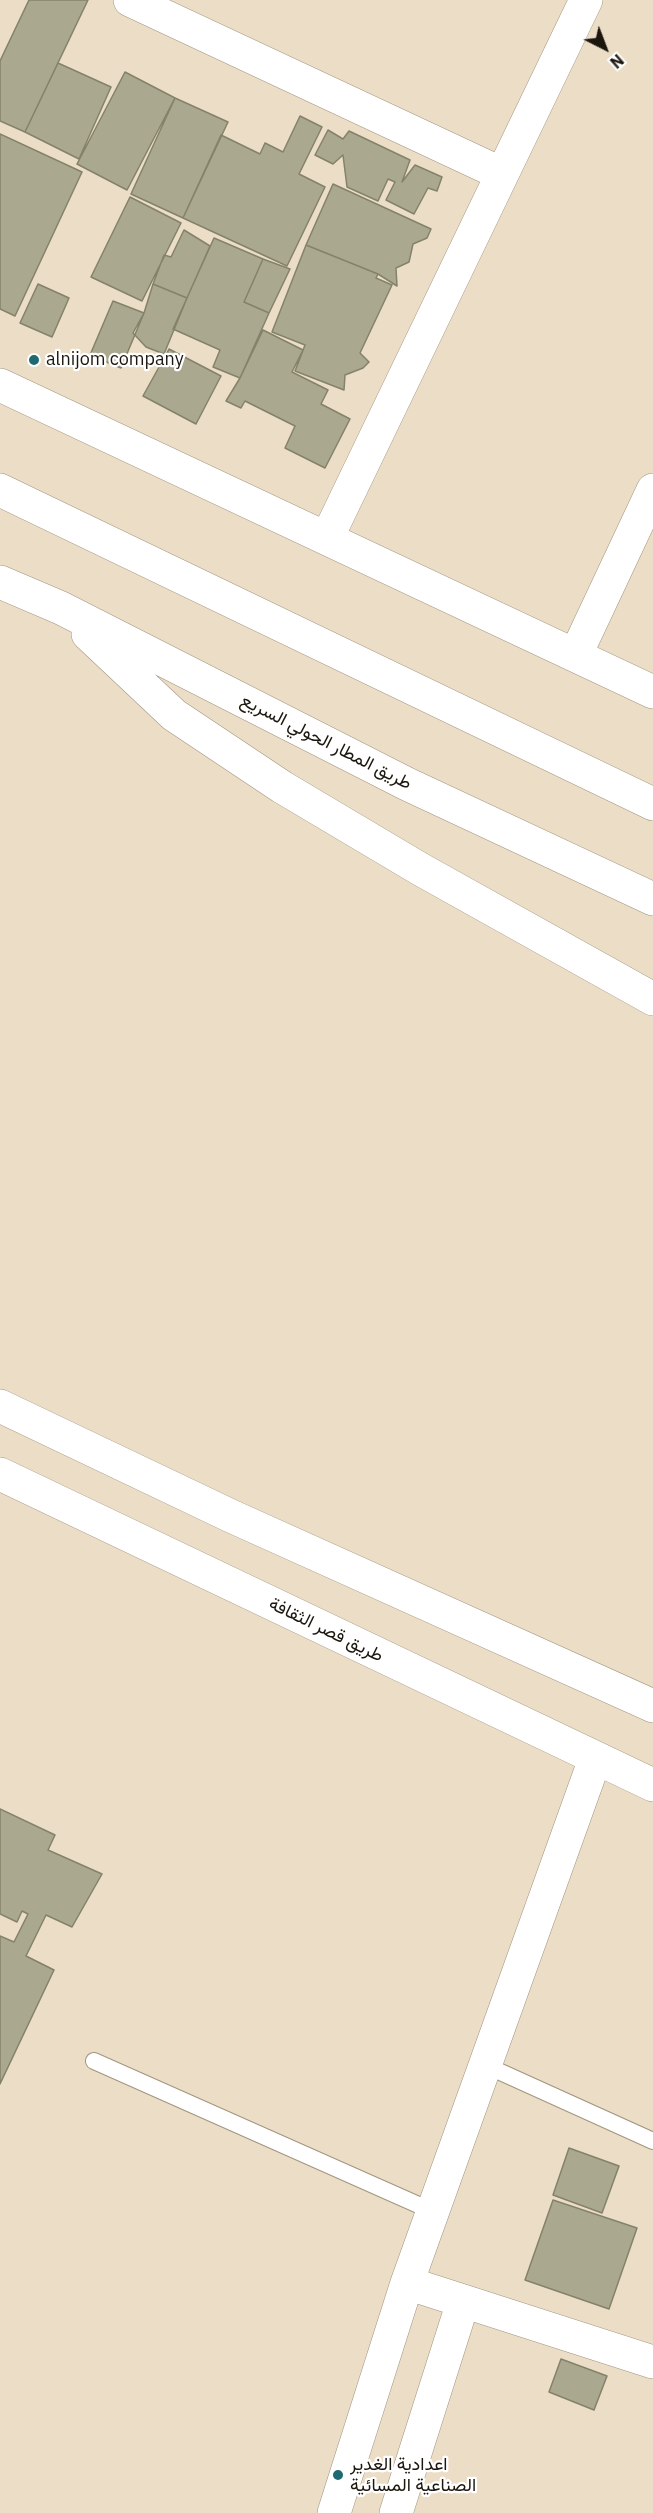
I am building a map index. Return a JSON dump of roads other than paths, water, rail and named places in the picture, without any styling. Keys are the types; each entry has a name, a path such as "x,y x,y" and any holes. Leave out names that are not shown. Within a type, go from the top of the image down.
{"main road":[{"path":"130,0 502,174"},
{"path":"327,538 586,0"},
{"path":"0,385 653,692"},
{"path":"0,490 653,804"},
{"path":"576,654 653,490"},
{"name":"طريق المطار الحولي السريع","path":"0,582 61,608 407,784 653,899"},
{"path":"61,608 174,715 282,788 420,869 653,999"},
{"path":"0,1406 231,1516 653,1706"},
{"name":"طريق قصر الثقافة","path":"0,1473 653,1785"},
{"path":"334,2513 407,2283 595,1759"},
{"path":"407,2283 653,2362"},
{"path":"396,2513 463,2302"}],"lane":[{"path":"94,2061 432,2211"},
{"path":"485,2065 653,2141"}],"place":[{"name":"alnijom company","path":"34,360"},
{"name":"اعدادية الغدير الصناعية المسائية","path":"338,2475"}]}
